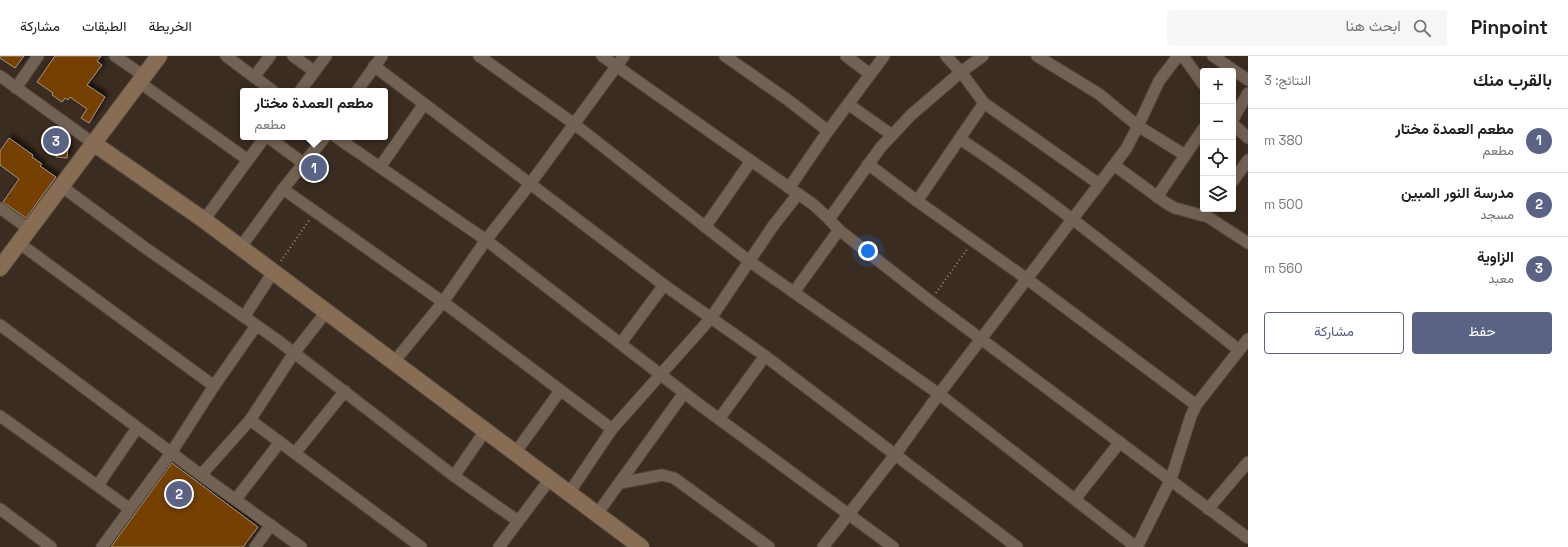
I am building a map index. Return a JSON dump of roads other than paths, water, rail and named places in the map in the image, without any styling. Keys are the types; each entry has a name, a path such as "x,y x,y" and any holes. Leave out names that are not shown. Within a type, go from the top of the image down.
{"street":[{"path":"16,88 38,56"},
{"path":"115,56 142,79 248,160"},
{"path":"0,268 159,56"},
{"path":"226,56 269,88"},
{"path":"254,77 270,56"},
{"path":"293,56 314,71"},
{"path":"302,88 326,56"},
{"path":"359,88 382,56"},
{"path":"479,56 574,124 749,261 939,394 1136,547 1171,479 1191,416 1196,405 1248,339"},
{"path":"602,56 794,191 829,219 839,230 930,301 1171,479 1208,509 1248,538"},
{"path":"393,363 443,302 486,240 530,184 624,56"},
{"path":"725,56 788,100 828,131"},
{"path":"846,56 870,74"},
{"path":"569,493 612,429 711,318 773,226 828,131 884,56"},
{"path":"946,56 961,72 984,103 1099,184"},
{"path":"829,219 868,164 892,135 911,115 961,72 983,56"},
{"path":"1037,56 1099,94 1138,126 1185,155"},
{"path":"823,547 848,513 895,455 981,338 1126,149 1159,81 1178,56"},
{"path":"1183,56 1200,80"},
{"path":"1213,56 1248,80"},
{"path":"374,66 664,285 765,356 1017,547"},
{"path":"0,76 204,220 393,363 641,547"},
{"path":"1236,114 1248,93"},
{"path":"917,201 984,103"},
{"path":"380,167 424,104"},
{"path":"848,104 892,135"},
{"path":"1236,127 1248,138"},
{"path":"1157,197 1200,133"},
{"path":"960,139 1073,219 1239,350"},
{"path":"204,220 264,140"},
{"path":"270,140 303,163"},
{"path":"240,248 283,189 322,140"},
{"path":"340,140 486,240 684,393 893,547"},
{"path":"1236,177 1248,160"},
{"path":"705,227 751,161"},
{"path":"868,164 917,201 1027,279 1196,405"},
{"path":"1114,165 1157,197 1175,208 1211,213 1248,243"},
{"path":"61,186 144,247 294,353 454,476 518,521"},
{"path":"283,189 443,302 612,429"},
{"path":"0,208 29,229"},
{"path":"794,292 839,230"},
{"path":"18,243 214,386"},
{"path":"244,317 274,272"},
{"path":"621,343 664,285"},
{"path":"201,475 250,420 294,353 326,312"},
{"path":"0,325 137,428 301,547"},
{"path":"102,547 171,453 214,386 256,326"},
{"path":"719,419 765,356"},
{"path":"515,453 560,391"},
{"path":"295,453 344,392"},
{"path":"597,514 684,393"},
{"path":"0,416 130,509"},
{"path":"250,420 421,547"},
{"path":"98,485 137,428"},
{"path":"454,476 485,431"},
{"path":"236,499 280,442"},
{"path":"1075,499 1120,442"},
{"path":"1208,509 1248,462"},
{"path":"620,483 662,475 674,478 769,547"},
{"path":"499,547 550,479"},
{"path":"0,509 50,547"},
{"path":"255,547 271,525"}],"place":[{"name":"الزاوية","path":"56,141"},
{"name":"مطعم العمدة مختار","path":"314,168"},
{"name":"مدرسة النور المبين","path":"179,494"}]}
